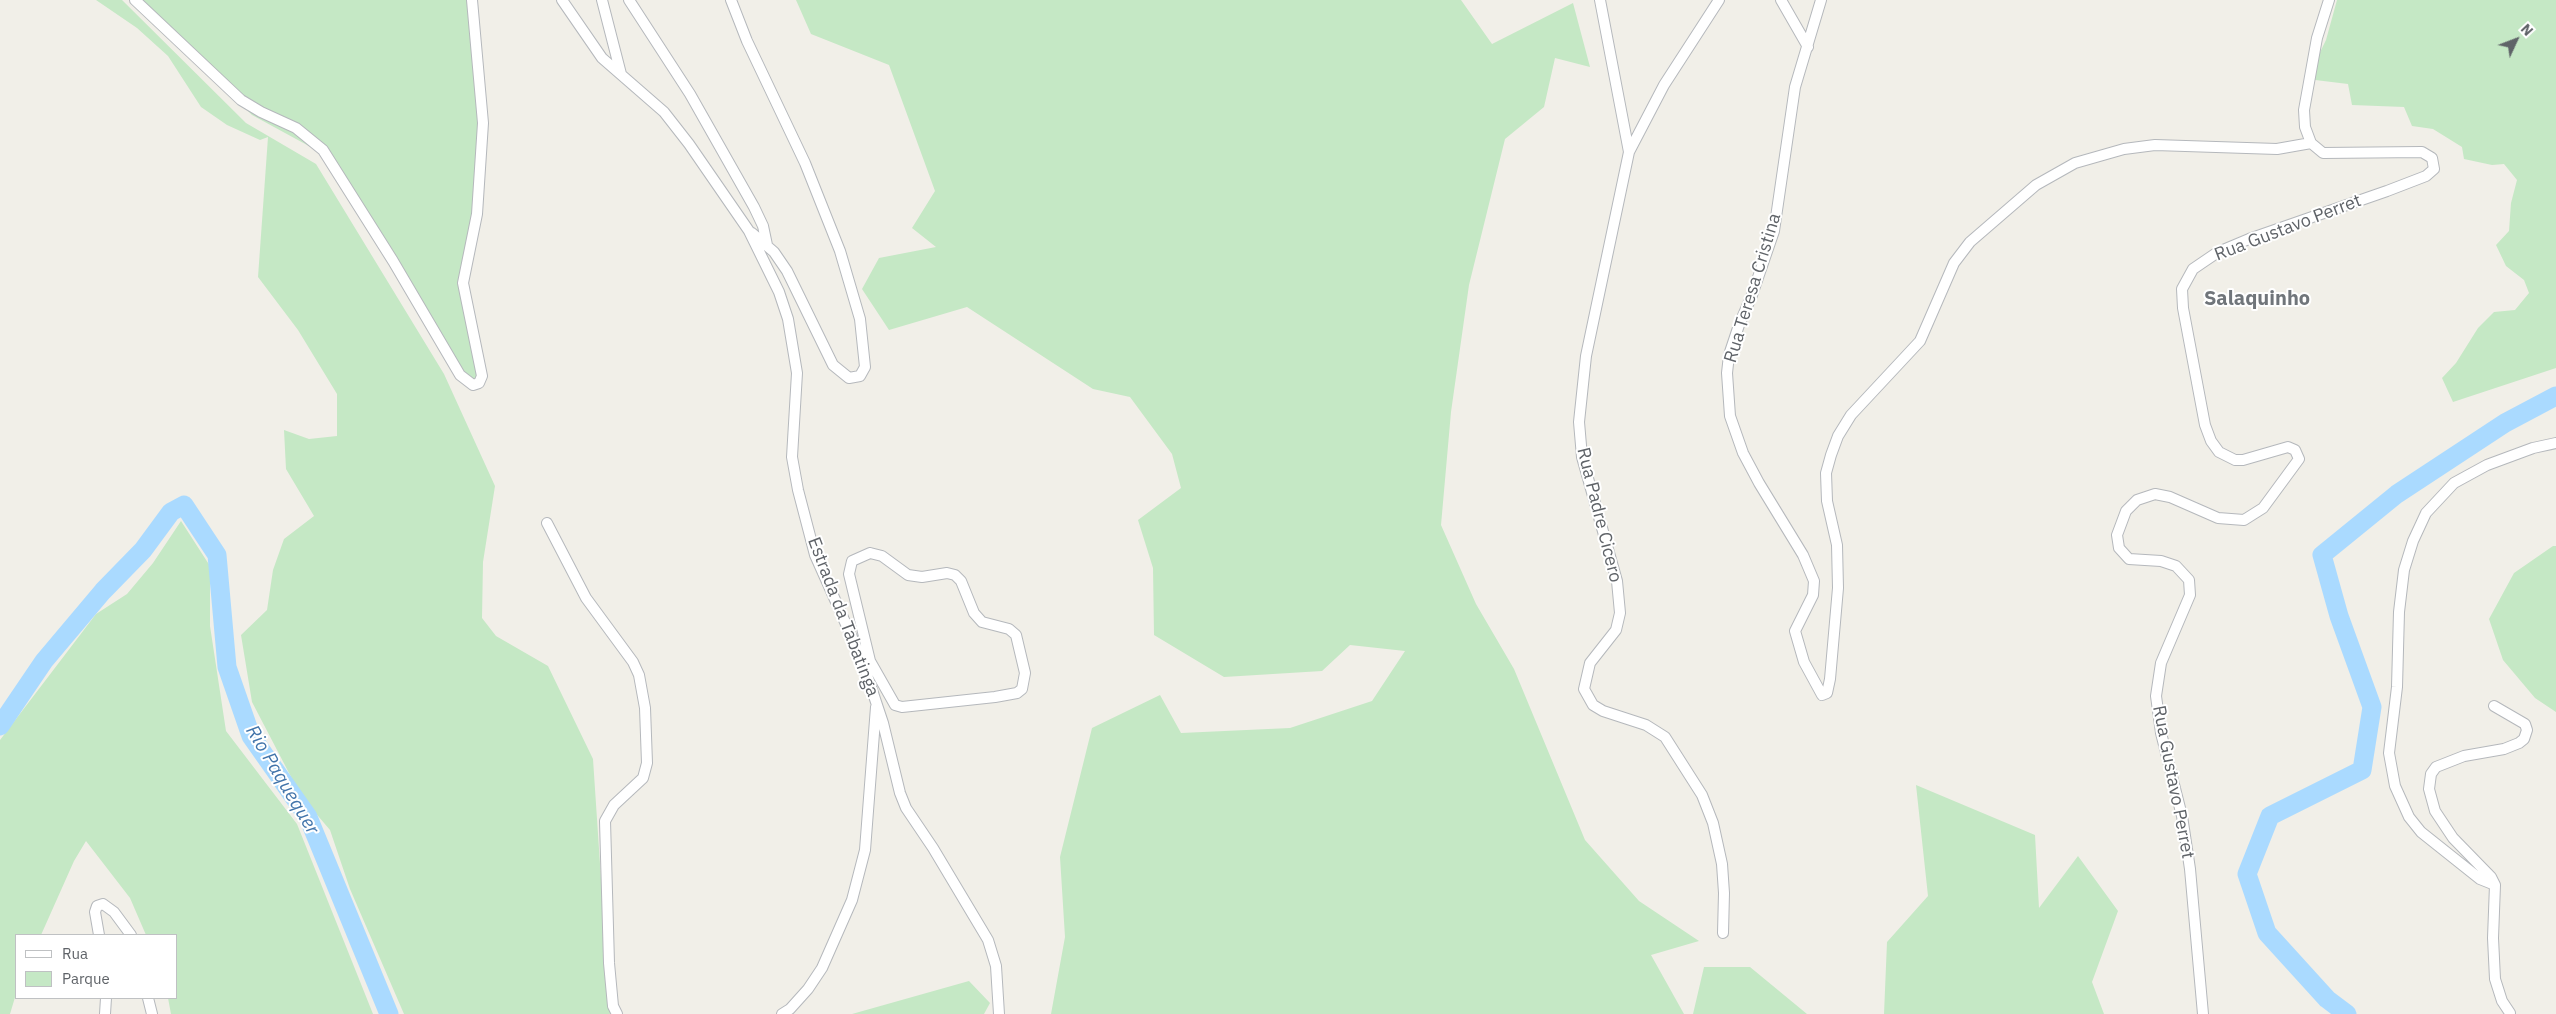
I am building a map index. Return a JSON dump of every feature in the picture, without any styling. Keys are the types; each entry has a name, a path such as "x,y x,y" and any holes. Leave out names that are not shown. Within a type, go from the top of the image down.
{"street":[{"path":"135,0 241,100 260,112 296,128 323,150 393,261 460,375 473,385 479,383 482,376 463,283 477,214 483,122 472,0"},
{"name":"Estrada da Tabatinga","path":"562,0 602,58 621,76 643,91 664,112 749,231 779,292 788,319 797,373 792,457 798,490 815,555 867,663 906,808 933,848 988,940 996,966 998,1014"},
{"path":"602,0 621,76"},
{"path":"629,0 690,94 754,206 764,226 767,244"},
{"path":"731,0 751,49 805,164 840,251 860,319 865,367 860,376 849,378 833,365 786,271 767,244 749,231"},
{"name":"Rua Padre Cicero","path":"1600,0 1628,152 1586,356 1579,422 1582,457 1617,580 1620,612 1616,630 1590,663 1584,689 1593,705 1603,711 1646,725 1665,737 1702,795 1713,823 1720,856 1724,893 1723,934"},
{"path":"1628,152 1664,85 1719,0"},
{"path":"1781,0 1808,47"},
{"name":"Rua Teresa Cristina","path":"1821,0 1795,87 1777,218 1752,296 1729,355 1727,387 1730,416 1743,452 1759,483 1803,555 1814,581 1813,595 1794,631 1804,662 1822,695 1827,693 1830,680 1838,588 1837,545 1827,501 1826,473 1831,455 1838,436 1851,416 1920,342 1954,262 1970,242 2036,185 2075,163 2116,151 2155,145 2277,150 2311,143"},
{"path":"2311,143 2305,128 2304,110 2317,38 2329,0"},
{"name":"Rua Gustavo Perret","path":"2203,1014 2185,834 2161,733 2156,696 2161,664 2190,596 2189,580 2176,566 2162,561 2129,559 2119,548 2117,535 2126,511 2137,500 2154,494 2170,497 2218,518 2244,520 2263,508 2298,462 2298,453 2288,446 2243,460 2235,460 2219,452 2211,441 2205,425 2183,308 2182,289 2188,277 2204,260 2218,252 2249,239 2387,192 2426,176 2434,169 2432,158 2422,152 2323,153 2311,143"},
{"path":"2495,885 2480,879 2422,832 2409,817 2394,786 2389,753 2397,687 2399,612 2404,570 2413,541 2426,513 2454,484 2487,465 2532,448 2556,443"},
{"path":"547,523 586,598 633,662 639,675 645,708 647,763 643,778 614,805 604,820 609,963 613,1006 616,1014"},
{"path":"876,553 908,575 922,577 947,573 955,575 961,581 974,613 982,622 1009,629 1016,635 1026,680 1022,689 1011,694 899,707 892,702 867,663 848,570 850,563 856,558 876,553"},
{"path":"782,1014 790,1009 808,989 822,968 839,933 857,884 866,850 870,816 877,704"},
{"path":"2494,706 2525,724 2527,733 2524,738 2519,743 2504,749 2448,761 2433,770 2429,781 2432,799 2443,823 2453,838 2491,877 2495,885 2492,923 2496,979 2502,1001 2510,1013"},
{"path":"99,934 95,912 98,906 103,904 114,912 130,934"},
{"path":"105,1014 106,999"},
{"path":"148,999 152,1014"}],"green space":[{"path":"96,0 122,0 246,123 316,164 444,374 495,486 483,562 482,618 496,636 548,666 593,759 610,1014 404,1014 350,889 330,830 301,796 252,702 241,635 267,610 273,570 284,539 314,516 286,469 284,430 309,439 337,436 337,394 298,330 258,277 268,137 260,140 227,125 201,107 168,56 137,28"},
{"path":"136,0 470,0 481,117 474,245 462,290 483,385 468,386 329,157 252,115"},
{"path":"796,0 1461,0 1492,44 1573,3 1590,67 1555,58 1544,107 1505,139 1469,285 1451,412 1441,525 1476,604 1514,669 1585,840 1639,901 1699,941 1651,955 1684,1014 1051,1014 1065,937 1060,857 1092,728 1160,695 1181,733 1290,728 1372,701 1405,651 1350,645 1322,671 1224,677 1154,635 1153,568 1138,520 1181,488 1172,454 1130,397 1093,389 967,307 889,330 862,289 879,258 936,247 912,228 935,191 889,65 811,34"},
{"path":"2337,0 2556,0 2556,368 2453,402 2442,378 2456,363 2478,328 2494,312 2515,310 2529,293 2524,280 2506,266 2496,245 2509,231 2511,203 2517,180 2504,164 2492,165 2464,159 2462,147 2433,129 2412,126 2404,107 2352,105 2348,84 2307,79 2326,40"},
{"path":"181,521 210,566 210,626 226,731 297,824 373,1014 171,1014 168,999 178,999 178,934 146,934 130,898 86,841 74,861 41,934 15,934 15,997 10,1014 0,1014 0,740 96,614 127,594 153,563"},
{"path":"2553,546 2556,546 2556,712 2535,698 2503,660 2489,619 2514,573"},
{"path":"1916,785 2035,835 2039,908 2078,856 2118,911 2092,982 2104,1014 1884,1014 1887,942 1928,896"},
{"path":"1704,967 1750,967 1807,1014 1693,1014"},
{"path":"969,981 990,1003 984,1014 852,1014"}],"waterway":[{"path":"2347,1014 2327,999 2267,933 2247,874 2270,816 2362,770 2372,707 2339,616 2322,555 2397,494 2505,423 2556,396"},
{"name":"Rio Paquequer","path":"0,726 44,661 103,591 143,550 171,512 184,505 217,555 227,667 251,736 308,817 389,1014"}],"district":[{"name":"Salaquinho","path":"2257,299"}]}
